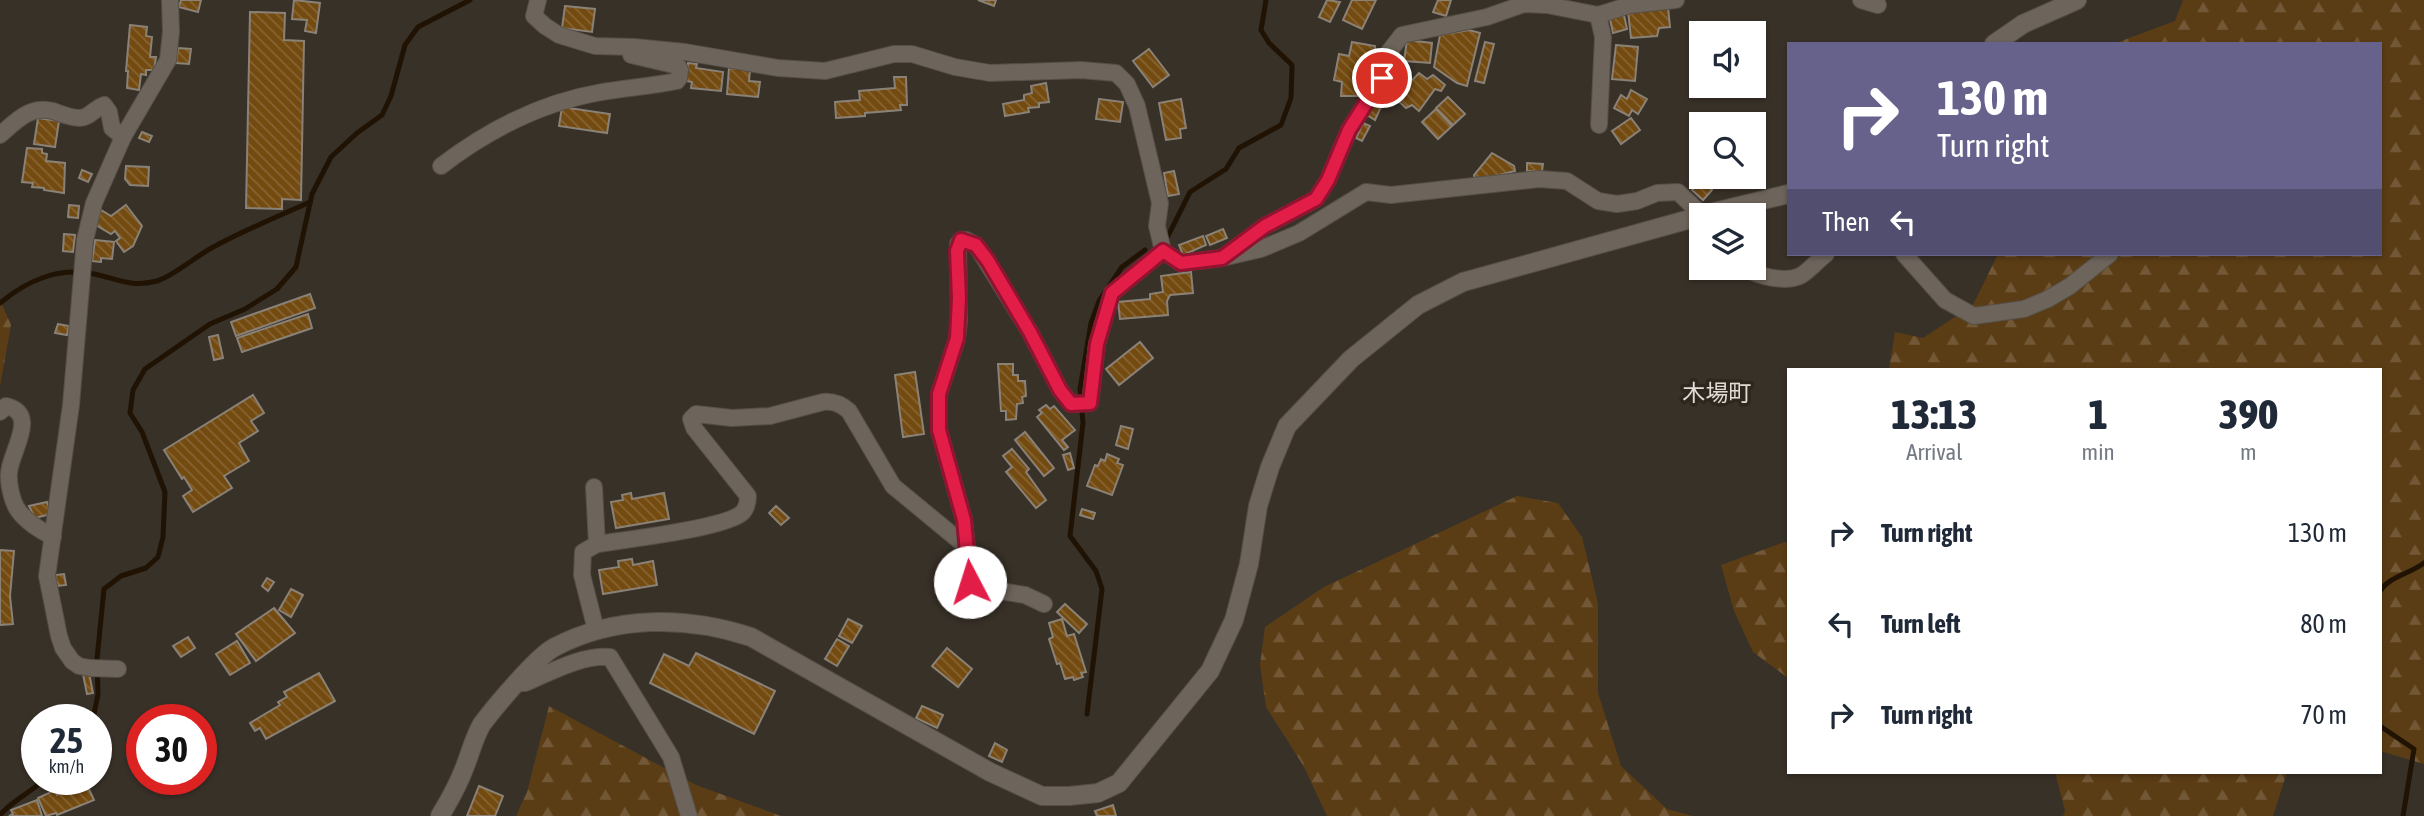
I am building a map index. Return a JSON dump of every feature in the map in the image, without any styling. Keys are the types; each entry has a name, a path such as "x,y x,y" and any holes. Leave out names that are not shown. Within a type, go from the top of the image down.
{"street":[{"path":"105,669 79,666 63,648 58,636 47,576 71,405 85,240 94,203 122,137 168,60 170,0"},
{"path":"1222,258 1265,226 1316,199 1328,180 1349,130 1382,78 1388,53 1402,35 1487,17 1524,4 1547,5 1598,15 1630,5 1676,0"},
{"path":"1861,0 1878,5"},
{"path":"1997,42 2022,24 2077,0"},
{"path":"441,166 471,143 502,125 552,106 600,92 642,88 677,81 679,78 678,66 559,35 545,26 536,8"},
{"path":"1598,15 1603,37 1599,125"},
{"path":"594,46 685,52 778,68 825,71 894,54 912,54 955,67 990,73 1082,70 1116,73 1124,79 1137,106 1160,203 1157,226 1163,251 1181,263 1222,258 1261,249 1299,233 1366,192 1391,195 1539,178 1567,181 1598,201 1617,204 1673,190 1689,203"},
{"path":"0,135 28,111 46,109 85,118 104,105 109,112 112,128 122,137"},
{"path":"1751,203 1787,194"},
{"path":"440,816 462,775 481,726 517,683 552,648 596,631 659,621 695,623 751,637 990,772 1042,796 1098,793 1119,783 1210,671 1234,620 1249,564 1258,506 1287,426 1351,359 1418,305 1463,282 1689,219"},
{"path":"1044,604 1013,592 988,592 974,587 970,582 964,520 939,430 939,394 957,338 957,251 961,240 976,245 982,253 1030,332 1060,390 1071,404 1088,403 1097,344 1112,293 1163,251"},
{"path":"1766,276 1781,279 1799,276 1824,256"},
{"path":"1906,256 1945,300 1974,316 2024,309 2048,299 2070,286 2108,256"},
{"path":"596,631 582,575 583,552 597,544 705,526 733,517 745,509 748,496 694,428 691,419 696,414 732,418 770,416 831,401 841,405 849,411 893,486 967,547"},
{"path":"0,412 6,406 16,408 21,415 21,435 9,472 16,509 33,525 53,537"},
{"path":"594,487 597,544"},
{"path":"517,683 525,683 573,662 610,657 671,757 689,816"}],"green space":[{"path":"2183,0 2424,0 2424,764 2382,752 2382,368 1889,368 1895,332 1923,338 1973,305 1997,256 2382,256 2382,42 2118,42 2175,21"},
{"path":"0,300 11,325 0,386"},
{"path":"1517,496 1558,503 1582,537 1598,603 1598,693 1621,766 1667,809 1693,816 1327,816 1303,765 1266,707 1260,665 1265,627 1324,587"},
{"path":"1787,541 1787,677 1753,652 1734,611 1721,565"},
{"path":"549,706 696,785 781,816 516,816 527,792"},
{"path":"2056,774 2286,774 2273,816 2063,816 2065,811"}],"building":[{"path":"181,0 201,0 198,12 179,7"},
{"path":"294,0 320,3 316,33 305,31 307,20 292,19"},
{"path":"978,0 996,0 994,6"},
{"path":"1327,0 1340,2 1330,22 1319,17"},
{"path":"1352,0 1376,0 1362,29 1343,20"},
{"path":"1438,0 1451,0 1446,16 1433,12"},
{"path":"565,6 595,9 592,32 562,28"},
{"path":"1668,7 1670,27 1659,28 1657,36 1631,38 1628,11"},
{"path":"250,12 285,13 284,40 304,41 301,200 282,199 282,209 246,208"},
{"path":"1624,15 1627,29 1613,33 1610,19"},
{"path":"130,25 147,27 146,36 152,37 150,57 156,57 154,70 146,70 146,75 141,74 139,90 127,88"},
{"path":"1469,30 1480,33 1467,86 1457,83 1434,67 1440,35"},
{"path":"1407,40 1432,43 1430,63 1404,61"},
{"path":"1352,42 1375,46 1373,77 1359,96 1341,96 1342,82 1334,80 1339,54 1349,56"},
{"path":"1485,42 1494,44 1484,83 1475,81"},
{"path":"1616,45 1638,47 1635,81 1612,79"},
{"path":"178,48 191,49 189,64 176,63"},
{"path":"1149,49 1169,75 1153,87 1133,61"},
{"path":"688,63 697,64 696,68 723,72 721,91 691,88 692,82 686,81"},
{"path":"729,68 750,70 749,81 760,82 758,97 727,94"},
{"path":"1419,73 1427,79 1433,75 1445,85 1441,91 1435,89 1419,111 1412,105 1406,108 1395,98"},
{"path":"894,77 906,77 907,105 900,105 901,110 836,118 835,102 860,100 859,91 895,88"},
{"path":"1046,83 1049,102 1028,108 1029,112 1005,116 1003,104 1024,100 1024,95 1032,93 1031,86"},
{"path":"1631,90 1647,99 1638,114 1632,110 1629,116 1614,108 1621,95 1627,99"},
{"path":"1448,97 1465,114 1453,125 1436,108"},
{"path":"1099,99 1123,102 1120,122 1096,119"},
{"path":"1181,99 1186,128 1180,129 1181,138 1166,140 1159,103"},
{"path":"1374,103 1381,107 1375,120 1367,115"},
{"path":"562,107 610,114 607,133 559,126"},
{"path":"1436,109 1452,126 1438,139 1422,122"},
{"path":"38,118 59,121 55,147 34,144"},
{"path":"1631,118 1640,130 1621,144 1612,131"},
{"path":"1363,123 1370,126 1362,141 1356,138"},
{"path":"142,132 152,136 149,142 139,138"},
{"path":"27,148 42,149 42,153 47,154 46,161 65,163 64,193 32,187 33,183 22,182"},
{"path":"1492,153 1514,166 1515,171 1475,181 1474,175"},
{"path":"1527,163 1543,164 1542,171 1527,171"},
{"path":"126,166 149,167 148,186 130,185 125,179"},
{"path":"82,170 92,174 88,182 79,178"},
{"path":"1174,171 1179,194 1168,196 1164,173"},
{"path":"1711,189 1712,190 1703,200 1692,190"},
{"path":"69,205 79,206 78,218 68,217"},
{"path":"126,205 142,226 133,246 124,252 116,241 120,238 115,231 111,234 96,225 101,210 111,216"},
{"path":"1223,229 1227,238 1210,245 1206,236"},
{"path":"64,234 75,235 73,252 63,251"},
{"path":"1203,236 1206,245 1183,255 1179,245"},
{"path":"95,240 114,242 112,259 92,261"},
{"path":"1191,272 1193,293 1170,295 1167,301 1168,315 1120,319 1118,302 1150,299 1150,294 1163,292 1161,276"},
{"path":"310,294 315,308 236,336 231,322"},
{"path":"308,314 312,328 242,352 237,338"},
{"path":"58,324 69,326 67,335 55,333"},
{"path":"218,335 223,358 214,360 209,337"},
{"path":"1140,342 1153,358 1119,385 1106,369"},
{"path":"998,364 1013,364 1013,375 1018,375 1018,381 1025,381 1026,396 1022,397 1023,403 1017,404 1016,419 1006,420 1006,411 1001,411"},
{"path":"915,372 924,434 903,437 895,375"},
{"path":"253,395 264,413 251,421 258,431 239,443 249,461 224,476 232,488 193,512 183,496 192,490 164,450"},
{"path":"1046,405 1050,409 1054,406 1075,430 1062,440 1068,447 1064,450 1037,417 1042,413 1039,410"},
{"path":"1121,426 1133,429 1128,449 1116,445"},
{"path":"1025,432 1054,468 1044,476 1015,440"},
{"path":"1012,449 1029,469 1026,472 1046,500 1036,508 1006,472 1012,467 1003,456"},
{"path":"1070,453 1074,468 1068,470 1063,455"},
{"path":"1107,454 1119,459 1117,463 1123,465 1112,495 1087,486 1095,465 1098,466 1101,459 1105,461"},
{"path":"631,493 632,499 664,493 669,519 616,528 611,502 623,500 622,495"},
{"path":"47,502 47,515 35,518 29,506"},
{"path":"776,506 789,518 781,525 769,513"},
{"path":"1082,509 1095,513 1093,519 1080,515"},
{"path":"0,550 14,551 10,596 13,624 0,625"},
{"path":"632,559 633,565 653,561 657,585 603,594 599,570 619,567 618,561"},
{"path":"64,574 66,585 58,586 55,575"},
{"path":"267,578 274,582 268,591 262,586"},
{"path":"291,589 303,595 291,617 279,610"},
{"path":"1065,604 1087,624 1079,633 1057,612"},
{"path":"274,608 295,633 256,661 236,634"},
{"path":"848,619 862,626 852,643 839,636"},
{"path":"1062,619 1067,636 1074,634 1086,672 1081,673 1083,677 1074,680 1073,677 1065,679 1049,639 1053,637 1049,623"},
{"path":"188,637 195,648 181,657 173,646"},
{"path":"837,639 849,646 837,666 825,659"},
{"path":"237,641 250,663 230,675 216,654"},
{"path":"947,648 972,669 958,687 932,666"},
{"path":"696,653 775,691 754,734 650,683 664,654 689,666"},
{"path":"89,673 93,693 87,694 83,674"},
{"path":"319,673 335,701 266,739 260,728 255,731 250,723 280,705 278,702 287,697 284,692"},
{"path":"922,706 943,715 937,728 916,718"},
{"path":"995,743 1007,750 1002,762 989,756"},
{"path":"479,786 503,796 495,816 467,816"},
{"path":"44,795 92,795 94,800 57,815 46,816 38,798"},
{"path":"37,800 42,816 9,816 13,814 11,810"},
{"path":"1113,805 1116,816 1097,816 1095,811"}],"waterway":[{"path":"96,704 97,659 104,589 121,576 146,568 158,557 163,537 165,492 142,432 130,413 133,390 145,369 210,324 245,309 277,289 296,267 312,194 331,157 382,115 391,96 405,45 418,27 470,0"},
{"path":"1168,236 1190,192 1226,169 1239,148 1281,125 1291,98 1292,65 1269,43 1261,30 1266,0"},
{"path":"0,303 33,282 68,272 94,274 132,283 157,281 228,239 310,202"},
{"path":"1087,714 1102,589 1096,571 1070,536 1083,423 1080,389 1091,323 1099,301 1122,267 1145,250"},
{"path":"2382,588 2424,563"},
{"path":"2382,727 2414,749 2403,816"},
{"path":"0,815 24,795"}],"district":[{"name":"木場町","path":"1717,393"}],"route":[{"path":"970,582 964,520 939,430 939,394 957,338 957,251 961,240 976,245 988,261 1060,390 1071,404 1090,403 1097,344 1112,293 1163,251 1181,263 1222,258 1265,226 1316,199 1328,180 1349,130 1382,78"}]}
